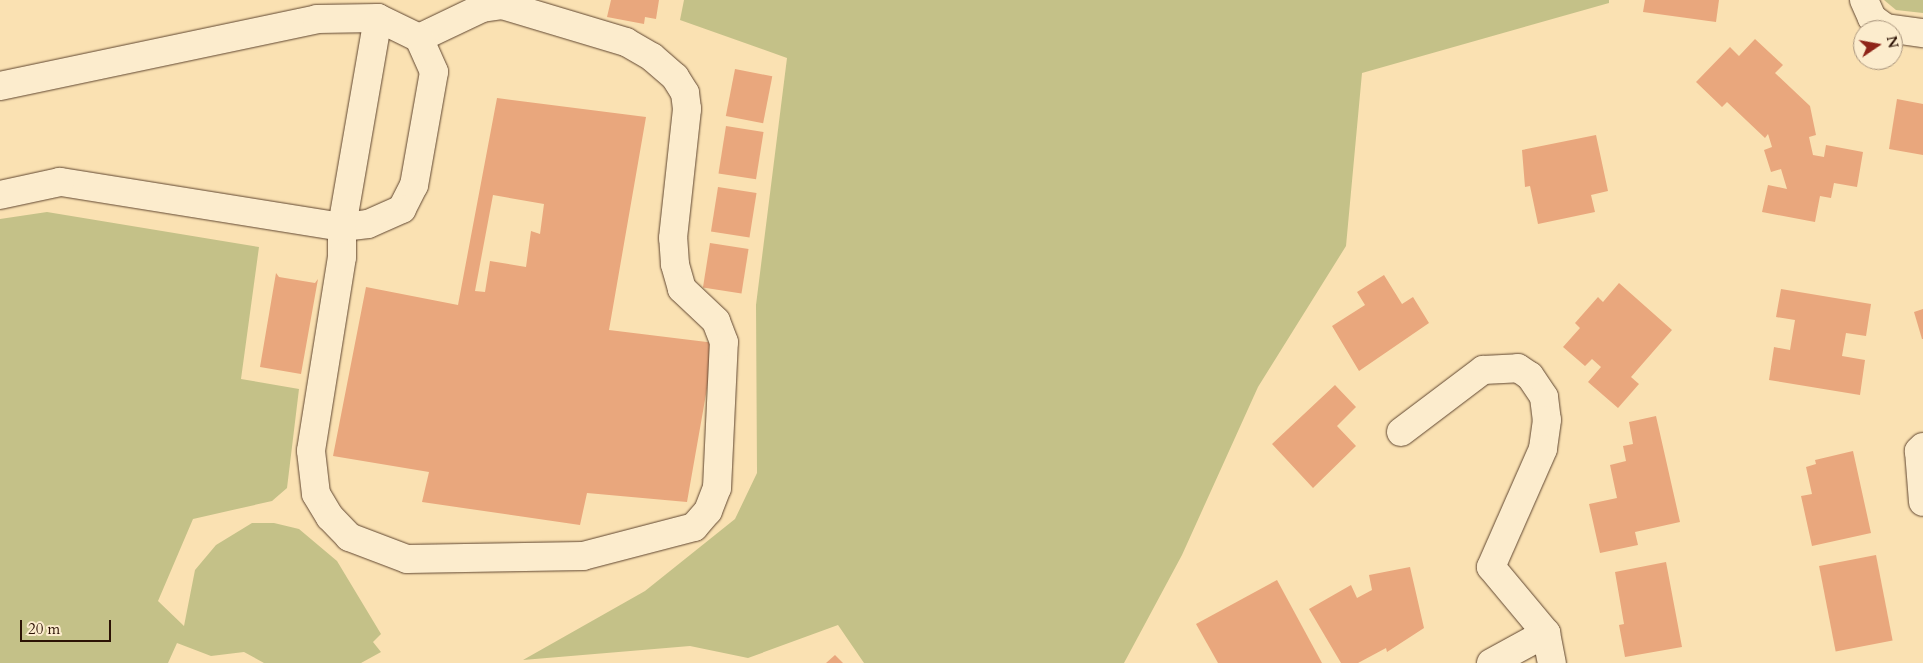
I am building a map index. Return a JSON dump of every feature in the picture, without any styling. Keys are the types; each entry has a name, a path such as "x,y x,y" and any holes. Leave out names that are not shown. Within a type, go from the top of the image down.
{"street":[{"path":"1864,0 1872,18 1886,28 1923,33"},
{"path":"378,18 342,227 342,257 310,468 316,494 349,537 407,559 583,556 694,527 708,511 717,488 724,342 716,322 682,289 675,264 673,238 687,109 685,93 675,77 652,57 626,42 503,5 482,8 419,38"},
{"path":"0,86 317,19 378,18 419,38 434,72 414,186 402,209 368,224 342,227 60,182 0,195"},
{"path":"1401,432 1483,370 1518,368 1530,376 1540,390 1547,420 1543,449 1491,567 1546,633 1552,663"},
{"path":"1923,447 1919,451 1923,502"},
{"path":"1491,663 1546,633"}],"shaded area":[{"path":"684,0 1609,0 1609,3 1362,73 1346,246 1258,387 1182,555 1124,663 864,663 838,625 748,658 690,646 523,660 645,591 735,519 757,473 756,305 787,58 680,20"},
{"path":"1884,0 1923,0 1923,13 1896,10"},
{"path":"47,212 259,247 241,379 299,389 287,488 272,501 193,519 158,601 184,626 195,570 216,545 252,523 274,523 299,529 337,561 381,634 373,642 381,652 361,663 264,663 244,652 211,656 177,643 168,663 0,663 0,219"}],"building":[{"path":"611,0 659,0 656,19 645,17 644,24 607,17"},
{"path":"1645,0 1719,0 1716,22 1643,12"},
{"path":"1755,39 1783,65 1775,73 1810,106 1816,135 1809,137 1813,155 1824,157 1826,145 1863,152 1857,187 1834,183 1831,198 1820,196 1815,222 1762,212 1768,185 1787,189 1781,169 1771,172 1764,150 1772,147 1768,134 1765,138 1727,102 1722,107 1696,82 1730,47 1739,56"},
{"path":"735,69 772,76 763,123 726,116"},
{"path":"497,98 646,117 609,330 715,343 687,502 587,493 580,525 422,502 429,472 333,456 366,287 458,305","holes":["493,195 544,204 540,234 531,231 526,267 490,261 485,292 475,291"]},
{"path":"1897,99 1923,104 1923,155 1889,149"},
{"path":"726,126 764,132 756,179 718,173"},
{"path":"1596,135 1608,191 1591,195 1595,212 1538,224 1530,186 1525,187 1522,150"},
{"path":"718,187 757,193 749,238 711,231"},
{"path":"710,243 749,249 741,294 703,287"},
{"path":"276,273 279,277 315,283 318,279 301,374 260,367"},
{"path":"1384,275 1402,304 1413,297 1429,323 1359,371 1332,326 1365,305 1357,292"},
{"path":"1619,283 1672,330 1631,377 1639,384 1618,408 1588,382 1601,367 1592,359 1585,366 1563,347 1580,328 1575,323 1598,297 1603,302"},
{"path":"1781,289 1871,304 1866,336 1846,333 1842,356 1865,360 1860,395 1769,380 1774,347 1790,350 1795,320 1776,317"},
{"path":"1923,309 1923,339 1922,339 1914,312"},
{"path":"1335,385 1356,407 1337,426 1356,446 1313,488 1272,444"},
{"path":"1656,416 1680,522 1635,532 1638,545 1600,553 1589,504 1617,498 1610,465 1626,461 1623,446 1633,444 1629,422"},
{"path":"1853,451 1871,533 1812,546 1801,496 1812,494 1806,467 1816,464 1815,460"},
{"path":"1876,555 1893,640 1836,651 1819,566"},
{"path":"1666,562 1682,647 1625,657 1619,625 1624,624 1615,572"},
{"path":"1410,567 1424,628 1387,652 1386,648 1358,663 1341,663 1309,609 1351,585 1357,598 1372,590 1369,575"},
{"path":"1277,580 1322,663 1218,663 1196,624"},
{"path":"835,655 843,663 826,663"}]}
